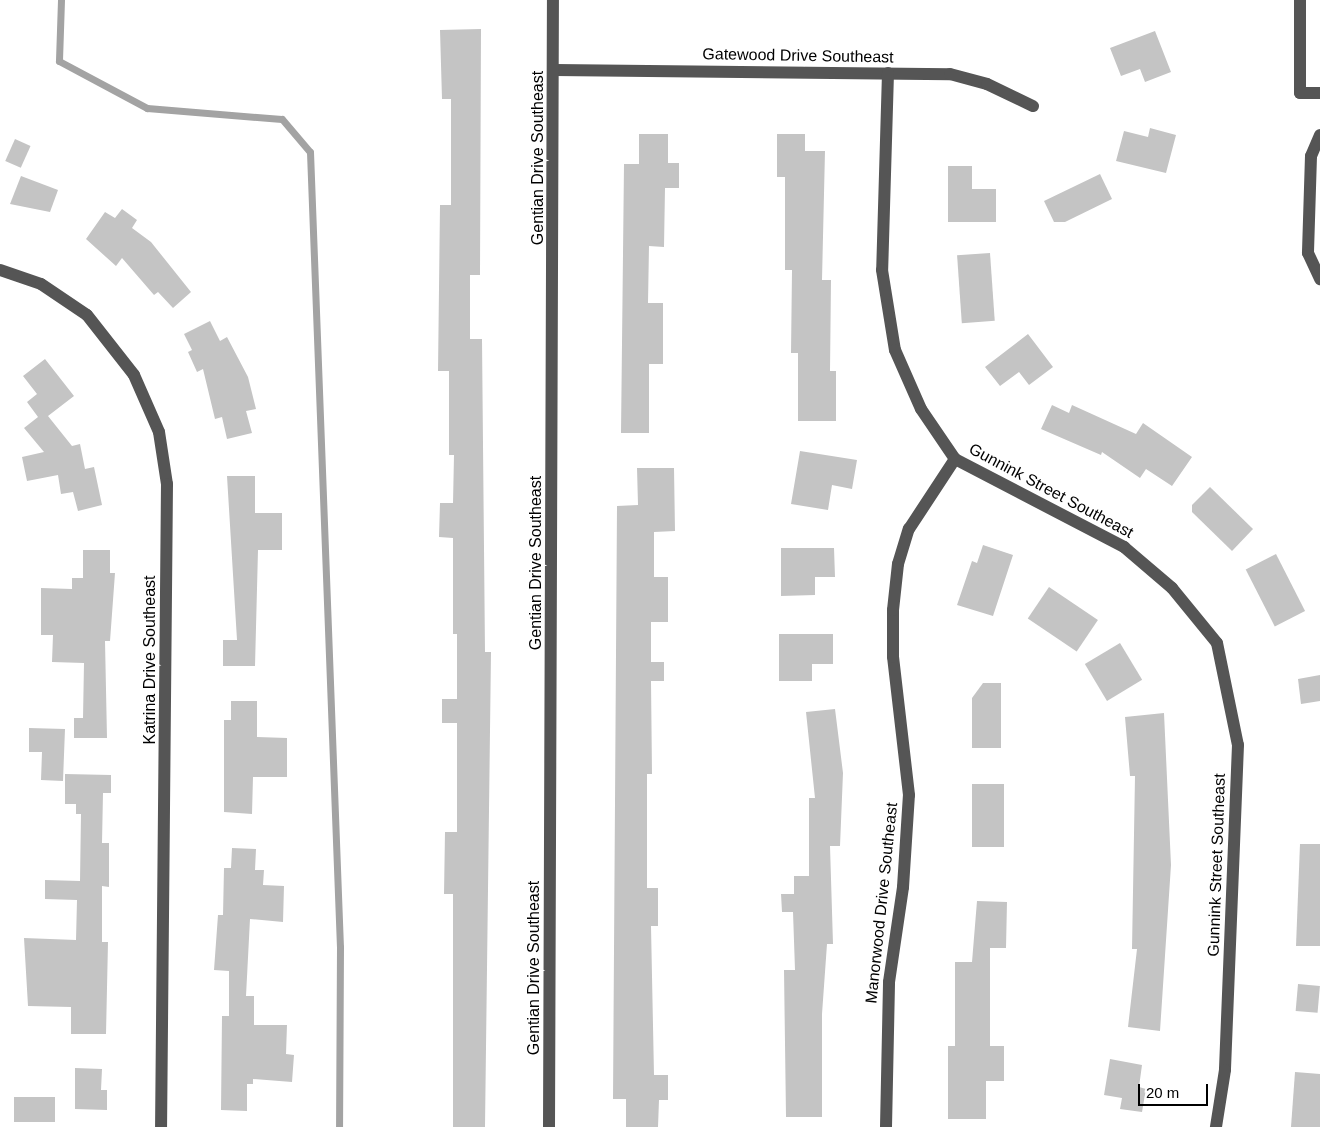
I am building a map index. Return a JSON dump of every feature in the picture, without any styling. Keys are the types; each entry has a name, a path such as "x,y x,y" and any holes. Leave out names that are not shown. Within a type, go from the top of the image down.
{"street":[{"name":"Gentian Drive Southeast","path":"549,1127 555,70 553,0"},
{"path":"1300,0 1300,93 1320,94"},
{"name":"Gatewood Drive Southeast","path":"555,70 888,73 970,78 1033,106"},
{"name":"Gunnink Street Southeast","path":"888,73 882,270 895,350 921,409 955,459 1124,547 1172,588 1217,643 1238,745 1225,1070 1216,1127"},
{"path":"1320,135 1311,156 1308,253 1320,279"},
{"name":"Katrina Drive Southeast","path":"0,270 41,284 87,315 134,375 159,432 167,484 161,1127"},
{"name":"Manorwood Drive Southeast","path":"886,1127 889,982 903,887 909,795 893,657 893,610 898,564 909,530 955,459"}],"building":[{"path":"481,29 480,275 470,275 470,339 482,339 485,652 491,652 485,1127 453,1127 453,894 444,894 445,832 457,832 457,723 442,723 442,699 457,699 457,634 453,634 453,538 439,537 440,503 453,503 454,455 449,455 449,371 438,371 440,205 451,205 451,99 442,99 440,30"},
{"path":"1155,31 1171,72 1145,82 1140,69 1121,76 1110,48"},
{"path":"1150,128 1176,135 1166,173 1116,161 1124,131 1148,137"},
{"path":"639,134 668,134 668,163 679,163 679,188 665,188 664,247 649,246 648,303 663,303 663,364 649,364 649,433 621,433 624,164 639,164"},
{"path":"777,134 805,134 805,151 825,151 822,280 831,280 830,371 836,371 836,421 798,421 798,353 791,353 792,270 785,270 785,177 777,177"},
{"path":"15,139 31,146 21,168 5,161"},
{"path":"948,166 972,166 972,189 996,189 996,222 948,222"},
{"path":"1100,174 1112,199 1065,222 1054,222 1044,201"},
{"path":"21,176 58,190 50,212 10,204"},
{"path":"122,209 137,220 132,228 151,242 191,292 173,308 158,292 154,295 122,258 116,266 86,239 105,212 115,218"},
{"path":"990,253 995,321 962,323 957,255"},
{"path":"210,321 220,341 227,337 248,377 256,409 246,411 252,433 227,439 222,417 215,419 203,369 197,372 188,352 192,350 184,334"},
{"path":"1028,334 1053,367 1029,385 1019,372 1000,386 985,367"},
{"path":"45,359 74,396 48,416 72,446 80,444 85,469 94,467 102,505 78,511 73,492 61,494 58,475 27,481 22,457 44,452 24,428 38,417 27,402 37,394 23,376"},
{"path":"1052,405 1069,413 1072,405 1136,434 1143,423 1192,457 1172,486 1146,469 1140,478 1102,452 1101,455 1041,429"},
{"path":"800,451 857,460 852,489 832,485 828,510 791,504"},
{"path":"637,468 674,468 675,531 654,532 654,577 668,577 668,622 651,622 651,662 664,662 664,681 651,681 652,774 647,774 647,888 658,888 658,926 651,926 654,1075 668,1075 668,1100 659,1100 658,1127 626,1127 626,1099 613,1099 617,506 638,505"},
{"path":"227,476 255,476 255,513 282,513 282,550 258,550 255,666 223,666 223,640 237,640"},
{"path":"1210,487 1253,529 1232,551 1192,512 1192,505"},
{"path":"983,545 1013,555 993,616 957,605 972,561 977,563"},
{"path":"781,548 834,548 835,577 815,577 815,595 781,596"},
{"path":"83,550 110,550 110,573 115,573 110,641 105,641 107,738 74,738 74,718 83,718 84,663 52,662 53,635 41,635 41,588 72,589 72,578 83,578"},
{"path":"1276,554 1305,611 1275,626 1246,569"},
{"path":"1049,587 1098,620 1077,651 1028,619"},
{"path":"779,634 833,634 833,664 812,664 812,681 779,681"},
{"path":"1120,643 1142,680 1107,701 1085,664"},
{"path":"1320,675 1320,701 1301,704 1298,679"},
{"path":"983,683 1001,683 1001,748 972,748 972,698"},
{"path":"231,701 257,701 257,737 287,738 287,777 253,777 252,814 224,812 224,720 231,720"},
{"path":"835,709 843,773 840,846 830,846 833,944 827,944 822,1014 822,1117 786,1117 784,970 795,970 793,912 782,912 781,894 794,894 794,876 809,876 809,798 815,798 806,712"},
{"path":"1164,713 1171,865 1160,1031 1128,1027 1137,949 1132,949 1135,776 1130,776 1125,717"},
{"path":"29,728 65,729 63,781 41,780 42,752 29,752"},
{"path":"65,774 111,775 111,793 103,793 102,843 109,843 109,887 102,886 102,942 108,942 106,1034 71,1034 71,1007 28,1006 24,938 76,940 77,900 45,899 45,880 80,881 81,814 76,814 76,804 65,804"},
{"path":"972,784 1004,784 1004,847 972,847"},
{"path":"1300,844 1320,844 1320,946 1296,946"},
{"path":"232,848 256,849 255,870 264,870 263,885 284,886 283,922 250,919 246,996 254,996 254,1025 287,1025 286,1054 294,1055 292,1082 253,1079 253,1084 247,1084 247,1111 221,1110 222,1016 229,1016 229,971 214,970 218,915 223,915 224,868 231,868"},
{"path":"977,901 1007,902 1006,948 990,948 990,1046 1004,1046 1004,1081 986,1081 986,1119 948,1119 948,1046 955,1046 955,962 972,962"},
{"path":"1298,984 1320,986 1318,1013 1296,1011"},
{"path":"1110,1059 1142,1065 1139,1087 1146,1089 1142,1112 1120,1109 1122,1098 1104,1095"},
{"path":"75,1068 102,1069 101,1090 107,1090 107,1110 75,1109"},
{"path":"1295,1072 1320,1074 1320,1127 1291,1127"},
{"path":"14,1097 55,1097 55,1122 14,1122"}],"waterway":[{"path":"61,0 59,61 147,108 282,119 310,152 340,947 339,1127"}]}
